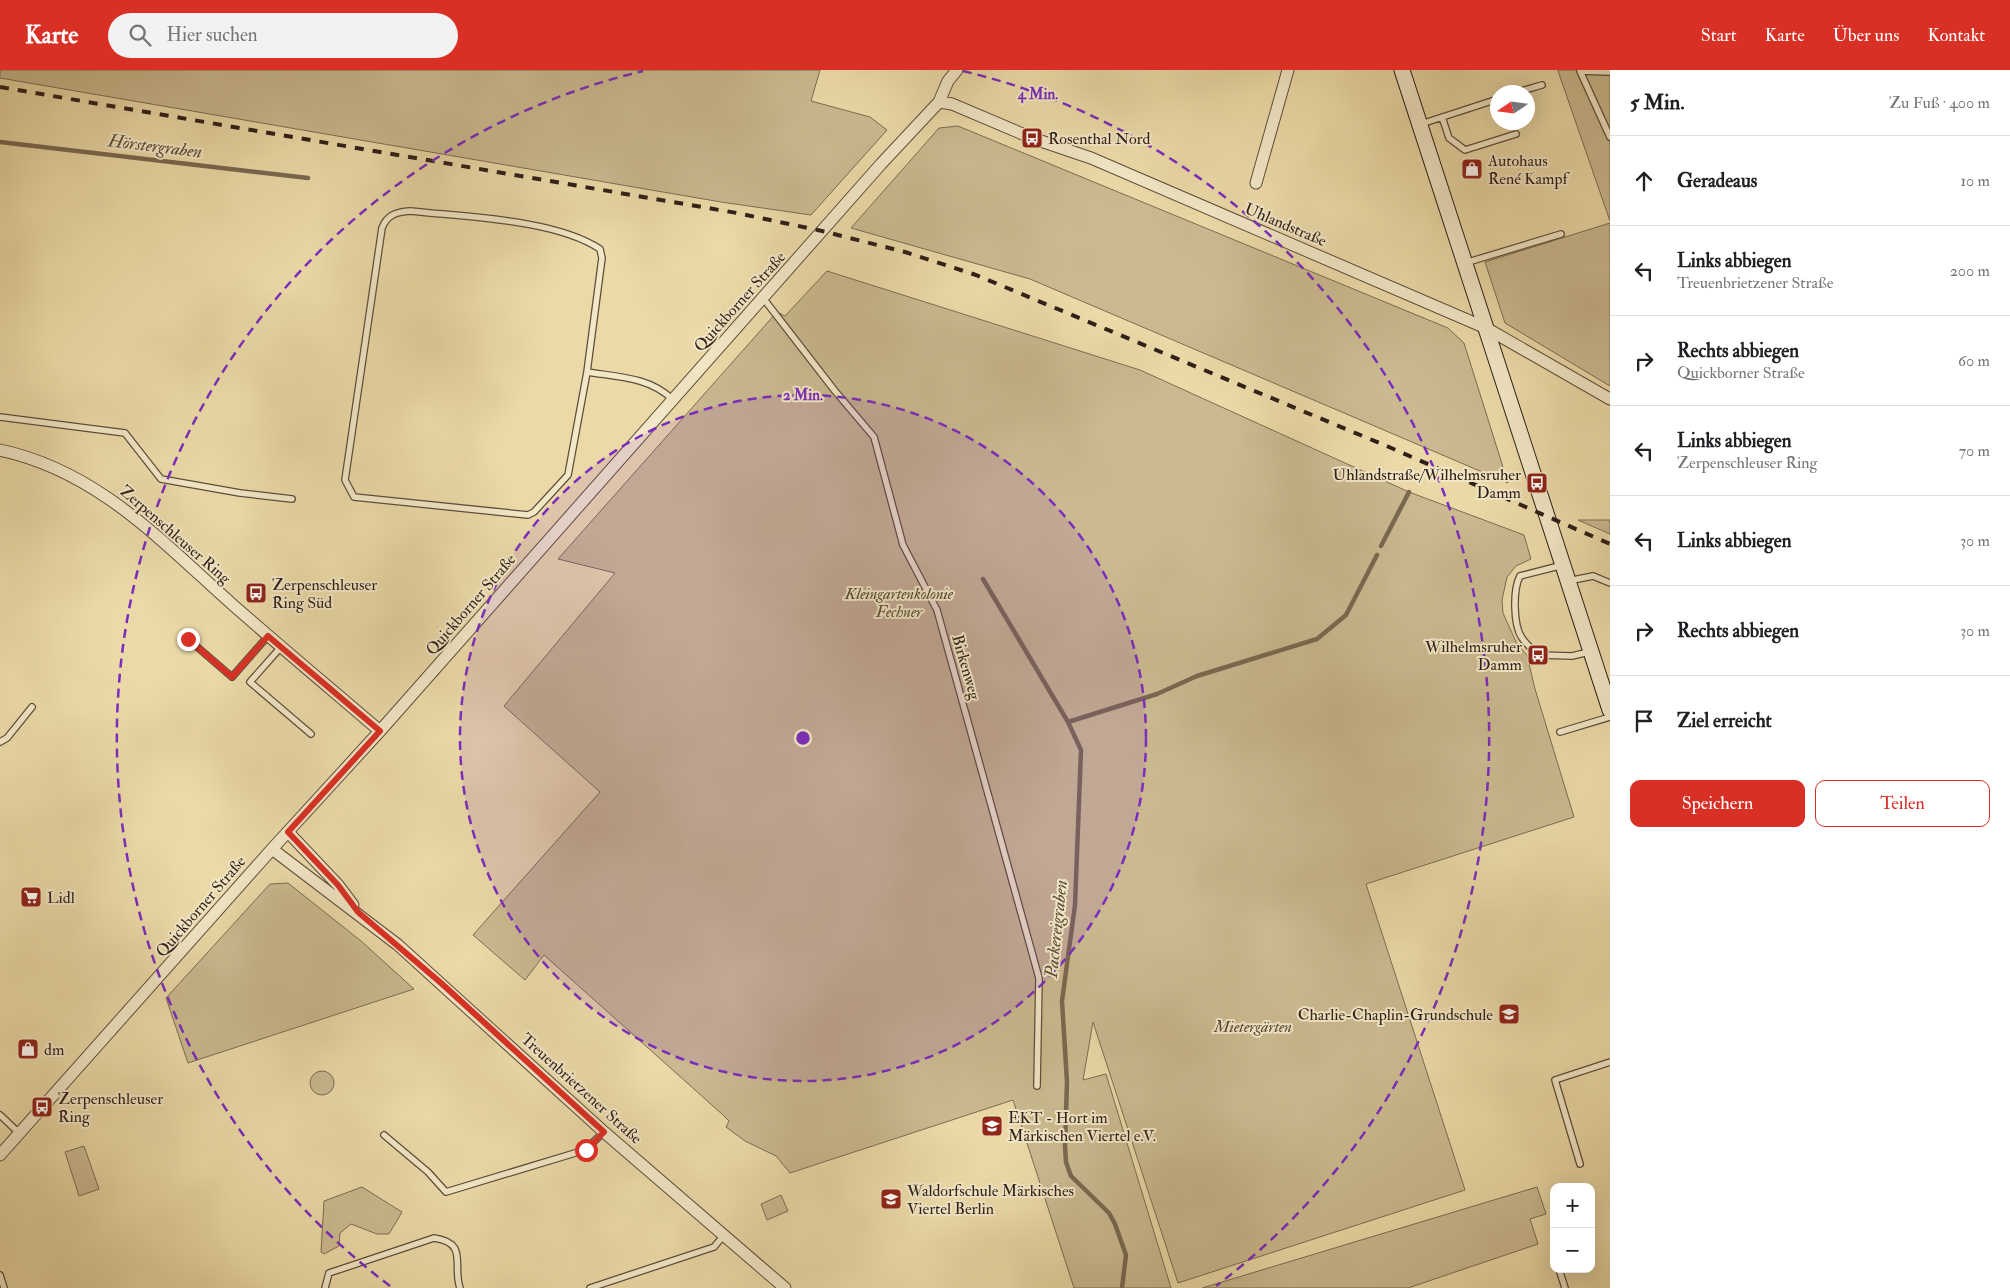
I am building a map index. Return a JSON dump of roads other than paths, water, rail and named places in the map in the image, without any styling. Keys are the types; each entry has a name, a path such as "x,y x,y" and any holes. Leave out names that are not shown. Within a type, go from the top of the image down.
{"main road":[{"path":"1402,70 1610,710"}],"street":[{"name":"Quickborner Straße","path":"0,1155 272,849 380,731 896,146 939,102 948,81 957,70"},
{"path":"1256,183 1288,70"},
{"name":"Uhlandstraße","path":"939,102 952,104 1041,141 1086,156 1486,328 1610,400"},
{"name":"Zerpenschleuser Ring","path":"0,450 64,472 90,485 121,505 268,636 380,731"},
{"name":"Treuenbrietzener Straße","path":"288,832 338,885 358,912"},
{"name":"Treuenbrietzener Straße","path":"272,849 358,912 441,983 604,1132 785,1288"}],"lane":[{"path":"1610,72 1580,71 1610,137"},
{"path":"1535,87 1542,85"},
{"path":"1420,124 1490,102"},
{"path":"1442,117 1449,138 1465,150 1516,134"},
{"path":"410,211 514,223 555,230 590,243 600,249 602,258 588,372 568,474 534,512 528,515 354,497 350,492 345,480 382,228 385,220 396,212 410,211"},
{"path":"1465,263 1562,234"},
{"name":"Birkenweg","path":"763,298 874,437 903,545 937,610 1040,978 1037,1086"},
{"path":"588,372 640,380 658,387 672,399"},
{"path":"0,417 125,434 161,479 240,494 292,499"},
{"path":"1563,564 1520,576 1516,584 1514,603 1521,636 1538,655 1572,656 1591,652"},
{"path":"1568,581 1593,576 1610,583"},
{"path":"188,639 232,677 268,636"},
{"path":"281,647 250,682 311,734"},
{"path":"0,742 7,738 32,707"},
{"path":"1560,732 1610,717"},
{"path":"1580,1164 1555,1080 1610,1062"},
{"path":"0,1115 19,1133"},
{"path":"384,1135 428,1172 446,1192 586,1150 604,1132"},
{"path":"590,1288 714,1247 724,1235"},
{"path":"325,1288 329,1273 434,1238 443,1239 453,1245 459,1255 456,1276 460,1288"},
{"path":"1560,1273 1565,1288"},
{"path":"0,1275 4,1288"}],"waterway":[{"name":"Hörstergraben","path":"0,142 308,178"},
{"path":"1381,546 1409,492"},
{"path":"1068,722 1157,694 1197,676 1317,639 1346,615 1377,555"},
{"name":"Packereigraben","path":"983,579 1068,722 1081,750 1075,905 1062,1001 1067,1082 1066,1162 1071,1176 1109,1213 1115,1224 1126,1255 1122,1288"}],"railway":[{"path":"0,87 737,213 822,231 905,252 976,275 1389,447 1610,544"}],"place":[{"name":"Rosenthal Nord","path":"1032,138"},
{"name":"Autohaus René Kampf","path":"1472,169"},
{"name":"Uhlandstraße/Wilhelmsruher Damm","path":"1537,483"},
{"name":"Zerpenschleuser Ring Süd","path":"256,593"},
{"name":"Wilhelmsruher Damm","path":"1538,655"},
{"name":"Lidl","path":"31,897"},
{"name":"Charlie-Chaplin-Grundschule","path":"1509,1014"},
{"name":"dm","path":"28,1049"},
{"name":"Zerpenschleuser Ring","path":"42,1107"},
{"name":"EKT - Hort im Märkischen Viertel e.V.","path":"992,1126"},
{"name":"Waldorfschule Märkisches Viertel Berlin","path":"891,1199"}],"park label":[{"name":"Kleingartenkolonie Fechner","path":"899,602"},
{"name":"Mietergärten","path":"1253,1026"}]}
